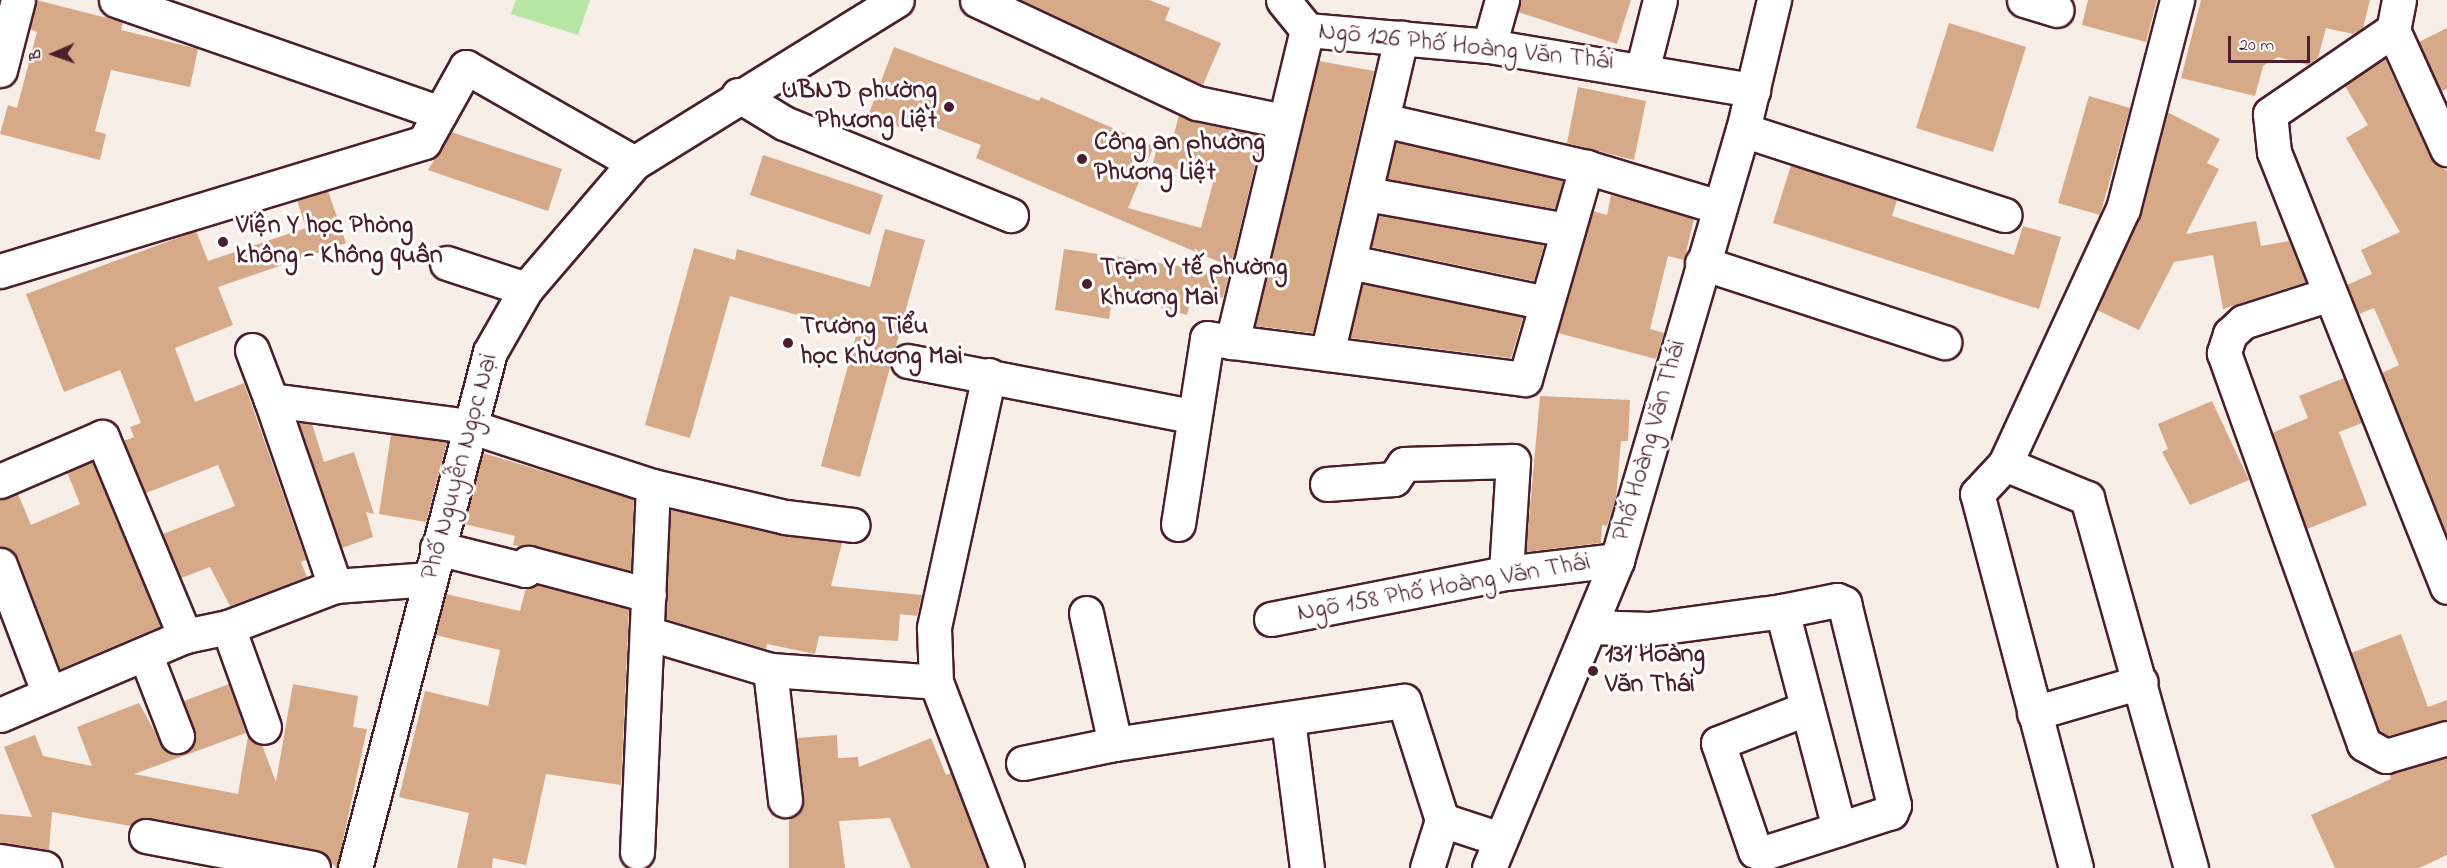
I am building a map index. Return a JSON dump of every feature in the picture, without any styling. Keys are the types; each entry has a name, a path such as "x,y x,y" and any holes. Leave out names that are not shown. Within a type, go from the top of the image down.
{"street":[{"path":"0,70 18,0"},
{"path":"116,0 440,113"},
{"name":"Phố Nguyễn Ngọc Nại","path":"355,868 490,352 526,289 634,163 738,94 897,0"},
{"path":"977,0 1197,103 1283,122"},
{"path":"1283,0 1307,30"},
{"path":"1489,46 1502,0"},
{"path":"1643,67 1660,0"},
{"name":"Phố Hoàng Văn Thái","path":"1494,854 1617,560 1702,263 1743,130 1774,0"},
{"path":"2024,0 2056,9"},
{"path":"2076,868 1977,494 2005,464 2123,209 2177,0"},
{"path":"2447,149 2396,15 2270,114 2274,152 2447,587"},
{"name":"Ngõ 126 Phố Hoàng Văn Thái","path":"1178,524 1192,416 1220,340 1307,30 1489,46 1643,67 1753,90"},
{"path":"1327,354 1367,194 1401,38"},
{"path":"0,271 424,142 466,67 634,163"},
{"path":"738,94 784,123 1011,214"},
{"path":"1383,120 1586,167 1719,207"},
{"path":"1743,130 2005,215"},
{"path":"1220,340 1525,379 1586,167"},
{"path":"1367,194 1568,230"},
{"path":"447,262 526,289"},
{"path":"1350,262 1546,303"},
{"path":"1702,263 1944,342"},
{"path":"2330,294 2243,322 2230,334 2224,353 2364,744 2386,756 2447,738"},
{"path":"252,350 335,586"},
{"path":"908,361 1192,416"},
{"path":"989,375 934,628 936,682 1007,868"},
{"path":"270,400 469,426 653,486 785,517 853,525"},
{"path":"0,481 102,437 185,636"},
{"path":"1328,484 1394,479 1404,464 1513,461 1506,573"},
{"path":"2005,464 2087,498 2141,682 2191,868"},
{"path":"638,852 653,486"},
{"path":"437,548 525,570 528,563 649,595"},
{"name":"Ngõ 158 Phố Hoàng Văn Thái","path":"1271,619 1506,573 1617,560"},
{"path":"0,565 49,694"},
{"path":"0,715 146,657 185,636 228,627 335,586 430,579"},
{"path":"1590,627 1650,629 1837,600 1848,611 1894,805 1891,812 1764,853 1755,851 1718,743 1805,709"},
{"path":"1782,610 1805,709 1839,829"},
{"path":"1086,613 1115,744"},
{"path":"228,627 264,728"},
{"path":"647,633 770,670 936,682"},
{"path":"146,657 177,736"},
{"path":"770,670 785,800"},
{"path":"2034,713 2141,682"},
{"path":"1023,763 1115,744 1404,701 1442,820 1427,868"},
{"path":"1288,720 1307,868"},
{"path":"1442,820 1494,854"},
{"path":"146,836 313,868"},
{"path":"0,861 44,868"}],"green space":[{"path":"516,0 590,0 578,35 511,14"}],"building":[{"path":"36,0 123,22 121,30 198,49 190,87 111,70 95,131 106,134 100,160 0,134 8,105 17,108 37,32 30,29"},
{"path":"1022,0 1149,0 1170,8 1165,20 1221,43 1203,85"},
{"path":"1520,0 1631,0 1617,44 1518,12"},
{"path":"2088,0 2157,0 2146,42 2082,25"},
{"path":"2201,0 2370,0 2363,28 2353,34 2326,28 2318,58 2308,65 2278,57 2263,66 2255,96 2181,78"},
{"path":"1949,23 2026,47 1993,152 1916,128"},
{"path":"2447,28 2447,89 2441,91 2419,42"},
{"path":"894,47 1039,101 1041,97 1154,146 1128,208 1201,228 1214,179 1153,163 1158,143 1171,146 1179,115 1262,136 1231,267 976,158 981,145 908,117 904,129 868,116"},
{"path":"2385,59 2430,157 2447,171 2447,536 2382,373 2399,365 2374,308 2359,314 2347,285 2372,274 2361,250 2400,232 2346,138 2368,125 2345,86"},
{"path":"1319,61 1374,71 1313,333 1255,326"},
{"path":"1578,87 1646,101 1634,160 1567,143"},
{"path":"2089,96 2130,108 2100,215 2058,203"},
{"path":"2167,112 2220,139 2207,163 2219,169 2186,234 2256,221 2261,246 2289,241 2306,282 2223,309 2213,255 2174,262 2139,330 2097,310 2141,214"},
{"path":"451,132 562,169 548,211 428,170"},
{"path":"1396,142 1563,181 1555,209 1387,179"},
{"path":"763,155 883,195 870,235 750,195"},
{"path":"1791,165 1897,200 1892,216 2014,255 2023,226 2061,237 2039,309 1773,223"},
{"path":"328,191 346,243 218,287 233,325 175,348 195,402 244,383 306,560 301,562 307,577 230,606 210,567 181,578 163,534 235,506 218,465 146,493 124,441 134,437 130,427 141,423 120,370 64,392 26,294 196,231 208,261 306,228 297,200"},
{"path":"1611,195 1694,219 1684,260 1668,256 1650,329 1664,333 1656,359 1558,333 1593,211 1607,215"},
{"path":"1379,215 1544,245 1534,281 1371,247"},
{"path":"885,229 925,240 860,477 821,466 857,332 730,296 690,438 645,425 694,248 735,260 737,249 870,287"},
{"path":"1064,249 1229,274 1223,298 1194,289 1187,315 1113,294 1109,319 1055,310"},
{"path":"1363,284 1523,317 1511,358 1350,338"},
{"path":"2344,378 2362,423 2339,432 2367,505 2307,529 2272,433 2308,418 2299,396"},
{"path":"1540,396 1630,400 1628,441 1621,441 1616,498 1607,526 1602,525 1601,543 1526,552"},
{"path":"2212,401 2249,480 2190,505 2162,452 2168,449 2158,424"},
{"path":"299,423 312,424 324,462 354,452 374,514 366,512 373,537 342,548"},
{"path":"391,435 447,442 426,522 379,514"},
{"path":"483,453 634,499 631,571 513,545 515,536 464,524"},
{"path":"92,462 161,626 60,669 18,558 0,547 0,499 18,494 31,525 80,504 67,472"},
{"path":"671,509 781,535 842,543 831,586 922,595 917,616 900,614 898,641 819,636 815,654 767,644 766,649 666,619"},
{"path":"537,585 629,609 621,785 546,774 526,865 493,858 492,868 457,868 469,813 399,797 425,691 488,706 500,650 435,635 446,594 520,611 526,588"},
{"path":"2401,634 2428,707 2447,700 2447,720 2388,736 2379,731 2351,653"},
{"path":"229,684 246,733 134,774 238,794 248,736 262,745 276,782 293,684 358,696 353,727 367,729 337,868 317,850 150,818 131,826 52,812 49,850 0,843 0,814 32,817 4,747 35,735 43,756 92,766 77,727 139,703 165,750 183,754 196,738 184,701"},
{"path":"837,735 838,758 858,757 859,767 931,738 946,775 951,773 987,868 911,868 890,818 839,821 845,868 789,868 789,818 802,808 804,798 797,738"},
{"path":"2447,758 2447,855 2419,868 2335,868 2311,815 2391,779 2389,774"}],"place":[{"name":"UBND phường Phương Liệt","path":"949,107"},
{"name":"Công an phường Phương Liệt","path":"1082,159"},
{"name":"Viện Y học Phòng không - Không quân","path":"223,242"},
{"name":"Trạm Y tế phường Khương Mai","path":"1087,284"},
{"name":"Trường Tiểu học Khương Mai","path":"788,343"},
{"name":"131 Hoàng Văn Thái","path":"1593,671"}]}
